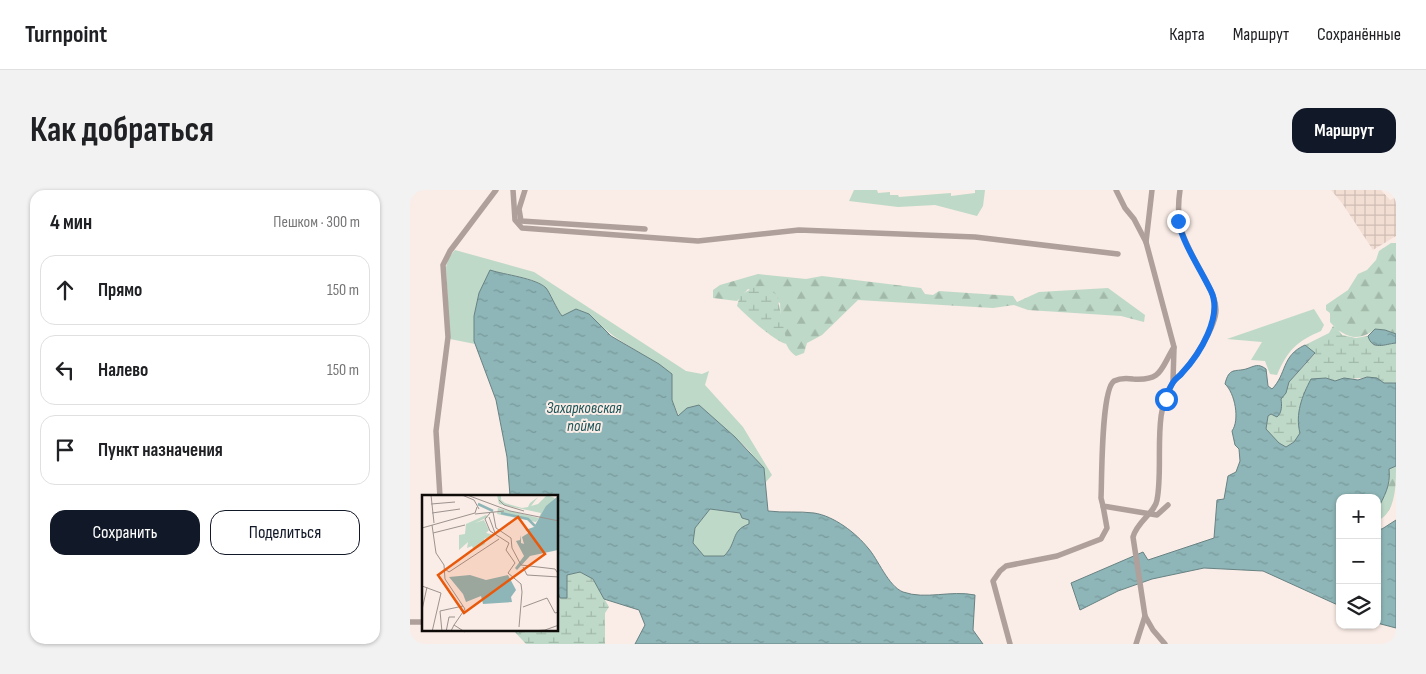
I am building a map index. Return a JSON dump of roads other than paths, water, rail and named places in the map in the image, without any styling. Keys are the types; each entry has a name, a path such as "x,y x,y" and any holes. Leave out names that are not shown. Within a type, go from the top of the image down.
{"street":[{"path":"440,495 436,431 448,337 443,265 450,250 496,190"},
{"path":"1116,190 1146,242 1174,347 1174,381 1162,414 1157,501 1155,507 1135,529 1134,548 1145,616 1153,630 1165,644"},
{"path":"1146,242 1152,190"},
{"path":"1174,381 1183,373 1202,343 1212,326 1216,311 1212,292 1180,229 1178,207 1180,190"},
{"path":"644,228 524,222 520,217 524,193 513,192 515,220 522,228 698,241 799,230 975,237 1118,254"},
{"path":"1010,644 993,581 996,575 1006,566 1057,556 1101,539 1107,528 1101,498 1105,408 1108,388 1114,381 1123,378 1150,380 1157,375 1174,347"},
{"path":"1103,506 1146,515 1157,515 1168,505"},
{"path":"1136,644 1145,616"}],"water":[{"name":"Захарковская пойма","path":"490,270 528,279 546,288 562,316 576,309 589,314 611,336 659,364 672,374 672,400 678,416 687,408 699,405 735,437 764,468 768,511 814,513 837,521 863,542 893,584 903,592 920,595 975,595 973,630 983,644 635,644 645,625 639,610 604,599 593,579 580,572 567,575 567,598 560,598 559,495 510,495 507,457 496,400 474,341 474,316 479,293","holes":["710,509 740,513 742,518 749,520 749,524 739,530 724,556 704,556 693,543 695,528"]},
{"path":"1375,329 1396,334 1396,343 1379,346 1373,344 1368,336"},
{"path":"1305,345 1315,353 1289,382 1286,393 1281,399 1280,413 1277,417 1271,414 1268,416 1266,429 1279,443 1286,447 1294,442 1300,433 1298,419 1300,405 1311,379 1326,378 1335,381 1344,378 1358,380 1367,377 1377,378 1384,383 1396,383 1396,466 1389,469 1388,486 1381,502 1381,494 1336,494 1336,604 1263,571 1204,568 1152,579 1118,591 1080,610 1071,583 1143,552 1148,560 1214,538 1217,500 1224,499 1228,476 1236,472 1240,461 1239,449 1235,445 1232,431 1236,420 1234,400 1225,384 1228,375 1233,371 1261,366 1266,369 1268,386 1272,389 1288,360 1297,349"},
{"path":"1396,520 1396,628 1381,624 1382,529"}]}
